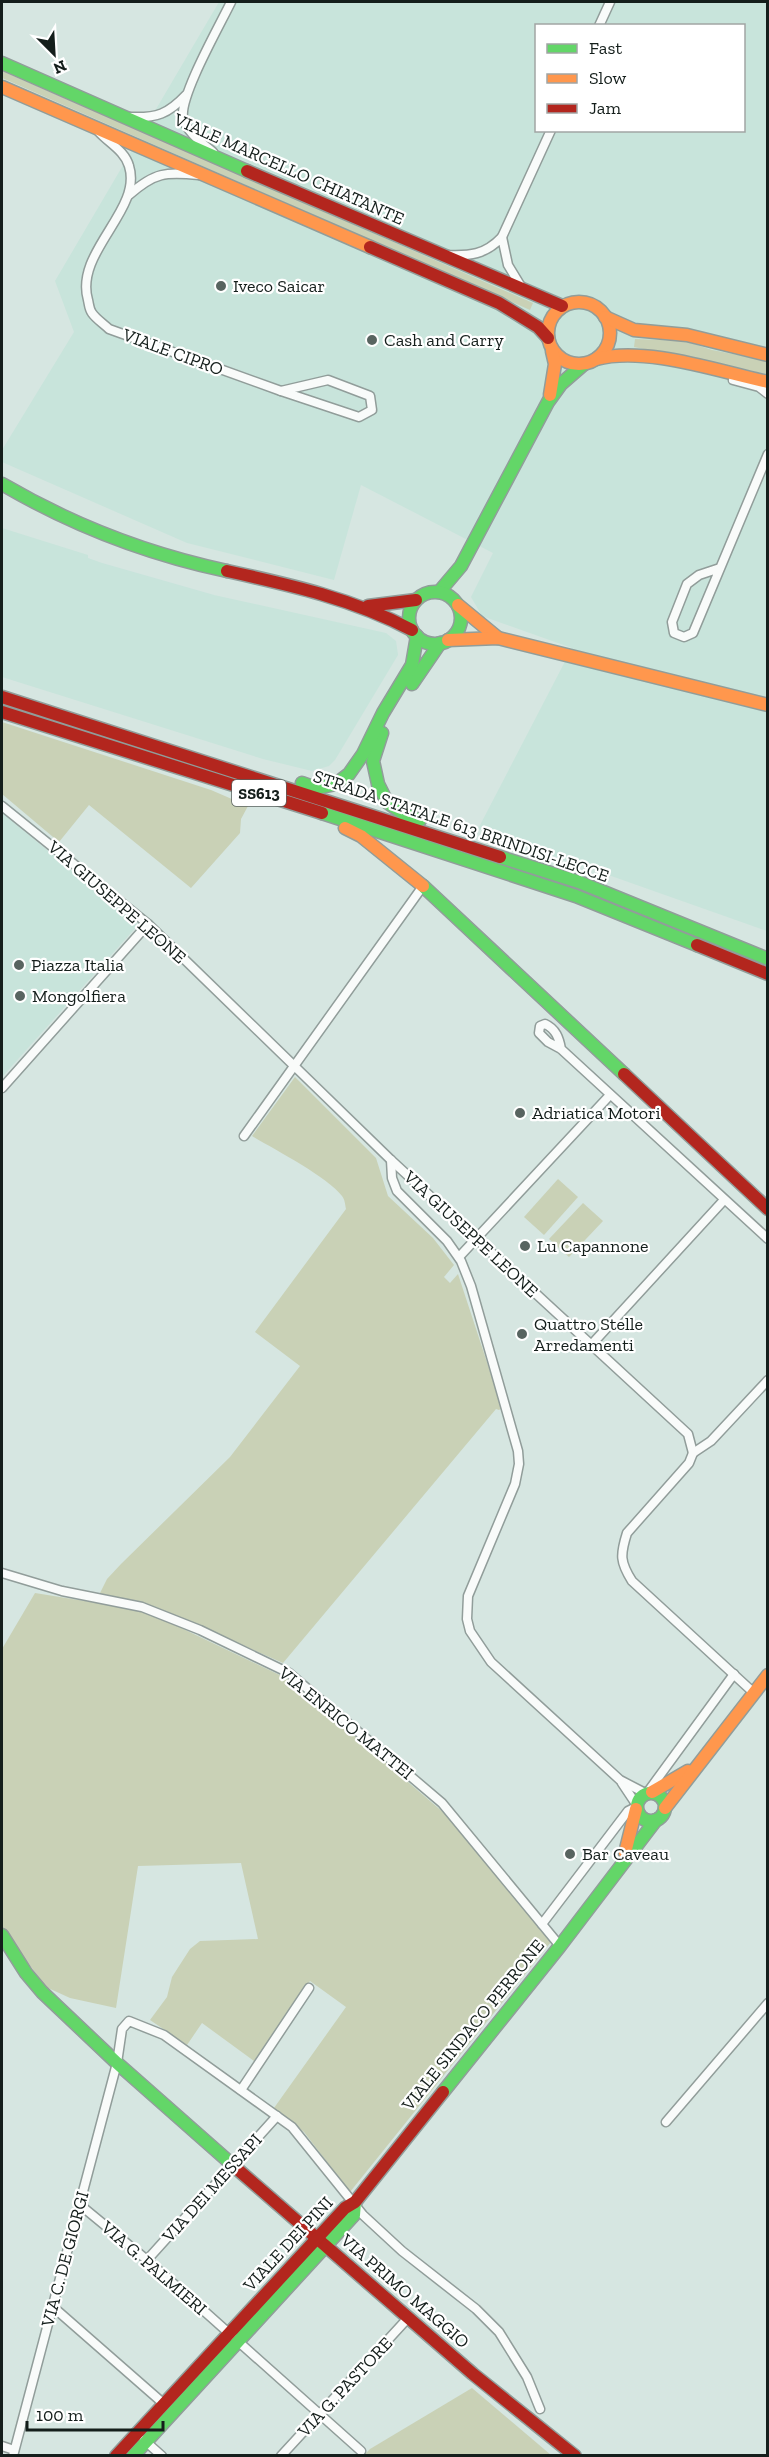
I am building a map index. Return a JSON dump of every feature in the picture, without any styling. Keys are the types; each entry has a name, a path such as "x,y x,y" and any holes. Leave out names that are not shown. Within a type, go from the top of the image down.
{"main road":[{"name":"VIALE MARCELLO CHIATANTE","path":"2,63 437,254 562,306 571,303 591,304 605,316 634,330 687,335 768,355"},
{"path":"2,87 499,303 538,327 566,362 589,362 615,354 629,354 768,382"},
{"path":"548,402 554,381 555,364 550,344 550,320 562,306"},
{"path":"367,606 416,600 423,595 439,592 461,566 548,402 561,384 608,345 609,326 605,316"},
{"path":"2,484 57,515 92,531 146,550 367,606 432,643 498,638 768,705"},
{"path":"461,566 456,602 461,621 454,635 444,642 424,665 382,734 373,760 378,784 387,802 404,814 482,841 510,859"},
{"path":"439,592 456,602 498,638"},
{"path":"176,751 207,754 316,788 336,784 349,774 363,754 383,713 412,664 415,633 410,614 416,600"},
{"name":"STRADA STATALE 613 BRINDISI-LECCE","path":"2,697 579,882 768,959"},
{"name":"STRADA STATALE 613 BRINDISI-LECCE","path":"2,712 438,849 576,896 768,974"},
{"path":"231,785 245,795 361,836 423,886 768,1209"},
{"path":"705,1756 681,1776 648,1793 636,1807 644,1820 656,1820 660,1817 768,1675"},
{"path":"648,1793 662,1797 665,1808"},
{"name":"VIALE SINDACO PERRONE","path":"618,1870 628,1842 636,1807"},
{"name":"VIALE SINDACO PERRONE","path":"355,2202 560,1946 656,1820"},
{"name":"VIA PRIMO MAGGIO","path":"2,1935 26,1973 42,1992 117,2063 316,2239 574,2456"},
{"name":"VIALE DEI PINI","path":"116,2456 141,2438 234,2337 316,2239 345,2208 355,2202"},
{"name":"VIALE DEI PINI","path":"133,2456 141,2438 164,2404 326,2247 354,2215 355,2202"}],"street":[{"path":"223,159 190,130 183,117 186,95 231,2"},
{"path":"600,24 610,2"},
{"path":"126,117 146,118 161,114 172,109 186,95"},
{"name":"VIALE CIPRO","path":"97,129 123,153 129,165 131,178 128,195 88,268 84,287 91,312 109,329 281,391 359,417 372,411 370,396 328,380 281,391"},
{"path":"437,254 469,256 481,254 493,247 502,237 550,132"},
{"name":"VIALE CIPRO","path":"128,195 158,174 171,172 204,176"},
{"path":"502,237 508,265 525,291"},
{"path":"705,368 733,380 759,387 768,394"},
{"path":"720,568 699,575 687,584 672,622 674,633 684,637 693,633 768,454"},
{"name":"VIA GIUSEPPE LEONE","path":"2,806 148,924 391,1160 688,1434 693,1454"},
{"path":"244,1136 423,886"},
{"path":"2,1088 148,924"},
{"path":"561,1049 768,1239"},
{"path":"459,1257 610,1095"},
{"path":"391,1160 392,1178 397,1191 447,1241 459,1257 471,1286 516,1440 519,1464 515,1484 468,1596 467,1619 470,1630 491,1662 620,1780 636,1807 628,1811 542,1924"},
{"path":"592,1344 724,1200"},
{"path":"754,1692 632,1581 622,1563 621,1554 627,1533 689,1463 693,1454 711,1441 768,1380"},
{"name":"VIA ENRICO MATTEI","path":"2,1573 62,1591 149,1609 289,1673 442,1803 560,1946"},
{"path":"620,1780 648,1793 734,1674"},
{"path":"309,1988 241,2090 292,2127 355,2202 363,2215 402,2251 476,2309 499,2332 527,2377 540,2409"},
{"path":"666,2122 764,2013 768,2003"},
{"name":"VIA C. DE GIORGI","path":"13,2452 117,2063 122,2029 129,2021 164,2035 241,2090"},
{"name":"VIA DEI MESSAPI","path":"147,2260 277,2116"},
{"name":"VIA G. PALMIERI","path":"79,2204 147,2260 361,2451"},
{"path":"52,2306 164,2404"},
{"name":"VIA G. PASTORE","path":"281,2456 408,2318"},
{"path":"141,2438 162,2456"},
{"path":"2,2446 13,2452"}],"shaded area":[{"path":"219,2 767,2 767,931 478,829 572,648 482,616 471,597 493,553 361,485 334,580 187,543 2,462 2,450 74,332 55,281"},
{"path":"2,71 533,303 530,310 2,78"},
{"path":"635,339 685,341 712,350 764,360 767,362 767,374 634,347"},
{"path":"2,528 88,555 88,558 102,563 214,595 386,633 396,641 398,655 335,760 329,766 312,771 263,759 2,677"},
{"path":"2,722 211,790 248,806 241,819 240,833 191,888 89,805 59,842 2,794"},
{"path":"2,813 138,925 2,1077"},
{"path":"295,1077 376,1158 388,1196 433,1238 454,1265 444,1277 450,1283 458,1274 502,1408 496,1409 283,1663 156,1607 137,1601 99,1595 107,1579 121,1564 230,1457 300,1366 255,1332 346,1209 342,1196 325,1180 252,1136"},
{"path":"558,1179 578,1197 544,1235 524,1217"},
{"path":"583,1203 603,1221 569,1257 549,1239"},
{"path":"35,1593 116,1606 154,1615 288,1679 451,1819 551,1942 350,2192 304,2132 274,2108 346,2007 310,1981 254,2061 202,2023 187,2045 150,2020 167,1997 172,1977 190,1949 200,1941 258,1939 241,1863 138,1866 116,2008 70,1998 46,1987 2,1928 2,1649"},
{"path":"472,2388 551,2455 364,2455 370,2449"}],"traffic: fast":[{"path":"2,63 247,171"},
{"path":"439,592 461,566 548,402 561,384 584,364"},
{"path":"2,484 83,525 139,547 227,571"},
{"path":"435,592 445,594 453,600 459,608 461,618 459,628 453,636 445,642 435,644 425,642 417,636 411,628 409,618 411,608 417,600 425,594 435,592"},
{"path":"302,783 316,788 336,784 349,774 363,754 383,713 412,665 417,636"},
{"path":"412,684 440,643"},
{"path":"382,733 373,761 378,784 387,802 404,814 420,820"},
{"path":"322,813 576,896 697,945"},
{"path":"500,857 579,882 768,959"},
{"path":"423,886 624,1074"},
{"path":"651,1793 661,1797 665,1807 661,1817 651,1821 641,1817 637,1807 641,1797 651,1793"},
{"path":"443,2092 560,1946 656,1820"},
{"path":"2,1935 26,1973 42,1992 117,2063 236,2168"},
{"path":"133,2456 354,2215 355,2202"}],"traffic: slow":[{"path":"2,87 370,247"},
{"path":"573,302 585,302 601,311 608,321 610,333 608,345 601,355 585,364 573,364 562,359 553,350 548,339 548,327 553,316 562,307 573,302"},
{"path":"605,317 634,330 687,335 768,355"},
{"path":"550,395 555,364 552,351"},
{"path":"596,359 616,356 659,358 704,366 768,382"},
{"path":"458,605 498,638"},
{"path":"448,640 498,638 768,705"},
{"path":"345,828 361,836 423,886"},
{"path":"665,1808 768,1675"},
{"path":"652,1792 688,1771"},
{"path":"625,1853 636,1809"}],"traffic: jam":[{"path":"247,171 562,306"},
{"path":"370,247 499,303 538,327 548,338"},
{"path":"227,571 344,601 412,630"},
{"path":"368,606 416,600"},
{"path":"2,697 500,857"},
{"path":"2,712 322,813"},
{"path":"697,945 768,974"},
{"path":"624,1074 768,1209"},
{"path":"116,2456 345,2208 355,2202 443,2092"},
{"path":"236,2168 473,2374 575,2456"}],"place":[{"name":"Iveco Saicar","path":"221,286"},
{"name":"Cash and Carry","path":"372,340"},
{"name":"Piazza Italia","path":"19,965"},
{"name":"Mongolfiera","path":"20,996"},
{"name":"Adriatica Motori","path":"520,1113"},
{"name":"Lu Capannone","path":"525,1246"},
{"name":"Quattro Stelle Arredamenti","path":"522,1334"},
{"name":"Bar Caveau","path":"570,1854"}]}
